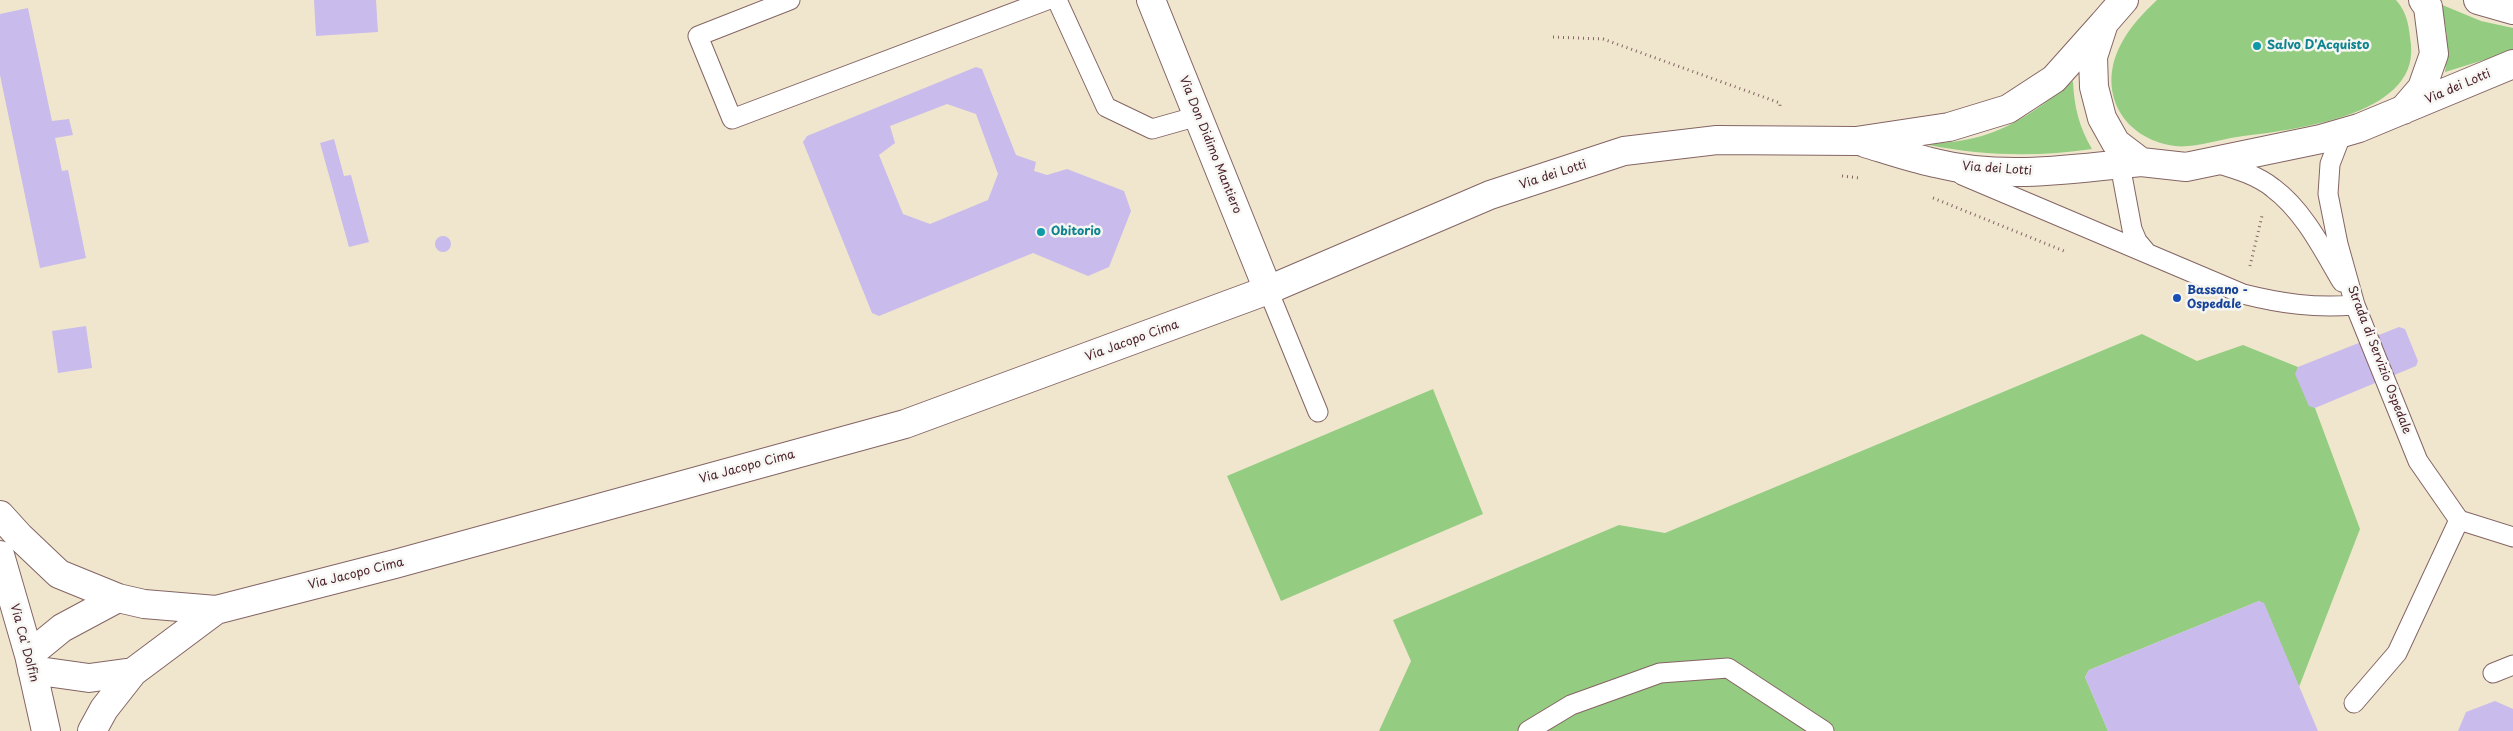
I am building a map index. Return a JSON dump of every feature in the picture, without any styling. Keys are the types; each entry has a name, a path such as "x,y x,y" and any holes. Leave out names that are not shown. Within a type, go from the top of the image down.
{"street":[{"name":"Via Don Didimo Mantiero","path":"1151,0 1268,290"},
{"name":"Via dei Lotti","path":"1268,290 1490,195 1624,151 1717,140 1856,141 1949,127 2008,109 2054,78 2124,0"},
{"name":"Via dei Lotti","path":"2403,110 2422,88 2434,54 2428,7 2423,0"},
{"path":"2478,0 2513,10"},
{"name":"Via dei Lotti","path":"2104,23 2093,57 2094,87 2102,118 2126,156"},
{"name":"Via dei Lotti","path":"1856,141 1936,164 1990,171 2046,172 2126,156 2186,167 2342,133 2513,64"},
{"name":"Via Jacopo Cima","path":"216,610 395,564 905,424 1268,290"},
{"path":"0,515 20,537 60,574 118,598 144,604 216,610"},
{"name":"Via Ca' Dolfin","path":"0,556 31,662 46,731"},
{"path":"118,598 62,628 31,662 89,678 133,672"},
{"path":"92,731 104,709 133,672 216,610"}],"lane":[{"path":"790,0 698,36 732,119 1047,0"},
{"path":"1057,0 1106,107 1152,129 1198,116"},
{"name":"Strada di Servizio Ospedale","path":"2342,133 2330,164 2328,194 2338,244 2356,304 2418,461 2459,520"},
{"path":"2126,156 2132,229 2137,241 2148,253"},
{"path":"1936,164 2243,294 2280,303 2322,308 2356,304 2315,237 2295,210 2273,188 2245,172 2212,162"},
{"path":"1268,290 1318,412"},
{"path":"2354,703 2397,653 2459,520 2513,537"},
{"path":"2493,673 2513,665"},
{"path":"1528,731 1571,705 1660,672 1728,668 1824,731"}],"green space":[{"path":"2157,0 2396,0 2403,10 2409,27 2411,45 2408,70 2394,89 2372,104 2346,116 2287,130 2203,144 2169,145 2152,140 2137,131 2126,121 2118,108 2113,93 2111,77 2114,61 2128,32"},
{"path":"2440,4 2481,21 2513,28 2513,51 2445,72 2447,38"},
{"path":"2073,81 2078,116 2092,149 2072,152 2011,154 1949,149 1929,145 1968,139 2001,129 2051,99"},
{"path":"2142,334 2197,361 2243,345 2298,367 2296,374 2309,405 2315,408 2360,529 2299,687 2264,604 2259,601 2089,670 2085,677 2108,731 1379,731 1411,661 1393,620 1619,525 1665,533"},
{"path":"1433,389 1483,514 1281,601 1227,476"}],"building":[{"path":"314,0 376,0 378,32 316,36"},
{"path":"28,8 52,121 69,119 73,135 55,138 62,171 68,170 86,258 40,268 0,75 0,14"},
{"name":"Obitorio","path":"976,67 982,69 1016,155 1036,162 1034,171 1047,175 1067,169 1124,191 1131,211 1109,267 1088,276 1033,253 879,316 872,313 803,142 807,136","holes":["947,104 976,114 998,174 988,200 930,224 903,214 879,155 895,143 890,126"]},
{"path":"334,139 344,176 351,175 369,242 349,247 320,143"},
{"path":"443,236 449,238 451,244 449,250 443,252 437,250 435,244 437,238"},
{"path":"86,326 92,368 58,373 52,331"},
{"path":"2399,327 2405,329 2418,361 2416,366 2315,408 2309,406 2295,374 2298,367"},
{"path":"2259,601 2264,603 2318,731 2108,731 2085,677 2089,670"},
{"path":"2495,701 2513,709 2513,731 2458,731 2466,712"}],"place":[{"name":"Salvo D'Acquisto","path":"2257,46"},
{"name":"Obitorio","path":"1041,232"},
{"name":"Bassano - Ospedale","path":"2177,298"}]}
